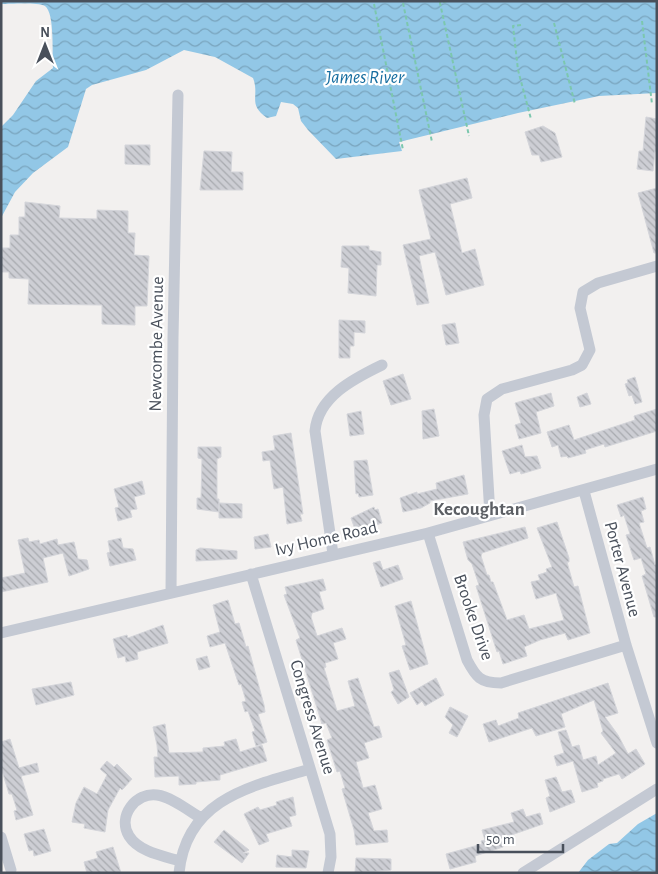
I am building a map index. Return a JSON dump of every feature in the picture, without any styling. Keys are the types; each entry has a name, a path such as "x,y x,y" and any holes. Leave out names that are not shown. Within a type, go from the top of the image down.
{"street":[{"name":"Newcombe Avenue","path":"171,593 173,338 178,95"},
{"path":"490,515 484,415 487,398 502,389 572,370 582,365 590,350 580,304 583,292 598,283 657,266"},
{"path":"334,554 315,431 316,418 327,400 353,381 382,365"},
{"name":"Ivy Home Road","path":"1,633 428,533 657,469"},
{"name":"Porter Avenue","path":"584,490 626,645 657,743"},
{"name":"Brooke Drive","path":"428,533 466,660 475,675 488,683 501,683 626,645"},
{"name":"Congress Avenue","path":"251,574 330,834 331,856 328,873"},
{"path":"178,873 180,861 190,834 201,818 213,807 234,792 310,769"},
{"path":"524,873 657,789"},
{"path":"180,861 154,853 129,835 125,824 128,809 134,801 145,796 158,795 201,818"},
{"path":"1,837 11,870"}],"path":[{"path":"447,1 440,3 469,136"},
{"path":"403,3 432,142"},
{"path":"374,4 403,150"},
{"path":"642,21 652,104"},
{"path":"554,23 575,104"},
{"path":"521,25 513,26 517,61 532,119"}],"water":[{"name":"James River","path":"1,1 657,1 657,93 599,96 518,113 399,142 402,151 336,159 308,130 301,121 298,108 293,104 281,102 276,116 267,118 257,108 253,78 215,57 184,50 146,70 92,85 86,89 68,147 33,173 15,192 1,218 1,127 13,115 36,81 53,68 52,25 45,6 1,4"},
{"path":"657,813 657,873 578,873 588,860 609,844 617,843 638,824"}],"building":[{"path":"646,117 657,119 657,152 655,151 653,171 637,169 639,151 643,151"},
{"path":"543,126 555,133 562,157 541,162 539,155 532,155 525,132"},
{"path":"125,145 150,145 150,165 125,164"},
{"path":"204,151 232,152 231,172 243,172 243,190 200,190"},
{"path":"467,178 472,198 450,204 462,253 475,249 484,285 446,295 435,252 419,256 429,303 417,305 403,245 431,239 419,190"},
{"path":"657,188 657,253 654,253 638,193"},
{"path":"25,202 60,206 59,218 97,219 97,210 128,211 128,233 135,233 134,255 149,256 147,306 135,306 135,325 102,324 102,305 28,304 29,279 9,278 9,272 1,272 2,248 10,248 10,235 19,235 19,217 25,217"},
{"path":"342,246 369,246 369,250 381,252 381,265 377,265 376,296 348,293 349,268 341,267"},
{"path":"339,320 365,321 365,333 354,332 354,346 350,346 350,358 339,358"},
{"path":"455,323 459,343 446,345 442,325"},
{"path":"403,374 411,399 391,405 383,381"},
{"path":"635,377 642,402 635,404 632,395 629,396 625,384 628,383 627,380"},
{"path":"551,393 554,406 536,412 541,433 519,439 515,425 521,423 515,403"},
{"path":"587,393 591,404 580,407 577,397"},
{"path":"434,409 439,436 423,439 422,411"},
{"path":"657,409 657,431 605,447 604,444 585,450 586,453 568,458 567,456 561,457 558,445 552,447 547,432 569,425 574,440 635,420 634,416"},
{"path":"361,411 364,434 350,436 347,414"},
{"path":"291,433 303,514 300,514 302,521 287,524 283,487 274,489 270,460 263,461 262,452 275,450 273,436"},
{"path":"522,445 525,457 537,456 541,468 521,474 520,471 510,474 502,451"},
{"path":"198,447 221,447 221,457 217,459 217,499 219,499 219,512 197,509 197,498 201,498 202,459 198,458"},
{"path":"367,460 373,495 359,497 358,493 356,494 354,461"},
{"path":"464,475 468,494 430,501 430,503 421,508 403,512 400,498 417,492 417,494 437,489 436,483"},
{"path":"142,481 145,494 134,497 137,509 130,510 132,517 118,521 115,508 119,507 114,489"},
{"path":"643,497 646,509 641,511 644,522 639,523 647,548 650,547 655,565 657,564 657,617 654,617 642,576 646,574 641,558 634,560 626,535 630,534 624,515 621,517 617,505"},
{"path":"219,503 242,504 242,518 219,518"},
{"path":"374,507 375,510 378,509 382,523 356,532 351,518"},
{"path":"557,522 569,558 569,562 567,562 574,587 578,586 590,633 568,640 565,633 540,640 524,647 527,656 503,664 499,651 497,652 476,586 479,585 472,564 468,560 463,542 525,527 528,538 482,553 481,556 487,575 489,575 491,582 493,582 507,620 524,615 529,629 564,620 556,593 536,599 531,582 540,580 538,575 547,572 546,569 552,567 537,528"},
{"path":"268,534 271,547 255,549 254,537"},
{"path":"28,538 29,542 39,540 40,544 57,539 58,545 74,542 78,559 87,560 89,569 69,576 63,553 43,558 48,582 1,592 1,578 25,573 18,540"},
{"path":"121,538 123,548 133,549 136,560 110,566 107,553 110,552 108,541"},
{"path":"200,548 237,551 237,559 196,561 196,550"},
{"path":"380,561 383,570 398,565 403,579 381,587 373,563"},
{"path":"323,579 326,590 319,592 324,609 312,613 311,617 317,636 342,628 346,639 333,643 338,659 325,663 326,667 324,668 337,711 355,706 348,681 358,678 374,727 379,726 382,737 364,743 369,758 356,762 363,788 375,785 382,809 368,813 374,831 387,830 388,842 356,845 354,830 342,789 345,788 340,771 337,772 327,740 332,738 326,723 322,724 296,640 300,638 284,595 287,594 285,587"},
{"path":"228,600 235,624 239,623 246,647 248,646 264,705 265,712 258,714 267,742 256,746 252,732 255,731 248,711 245,712 242,702 246,701 241,684 239,685 225,643 210,647 207,636 220,632 213,605"},
{"path":"411,601 428,664 410,670 402,646 406,645 395,606"},
{"path":"163,625 168,643 137,652 138,659 126,662 125,656 118,658 113,639 127,635 128,638"},
{"path":"207,656 210,667 199,670 196,659"},
{"path":"399,670 409,697 398,704 391,692 394,690 389,673"},
{"path":"436,678 444,695 425,706 422,701 417,705 410,693"},
{"path":"71,682 74,695 36,705 32,689"},
{"path":"608,683 618,713 605,717 618,735 628,754 636,749 645,764 622,779 619,774 603,779 603,781 597,783 598,787 582,792 573,761 557,766 554,756 564,753 558,732 566,730 572,747 579,745 583,760 596,756 598,765 616,753 601,733 603,731 594,700 561,714 565,727 536,736 532,728 489,742 483,724 496,720 498,726 519,718 518,713"},
{"path":"450,707 468,716 457,737 449,733 453,725 445,717"},
{"path":"165,724 169,753 203,752 203,748 225,746 224,742 236,739 240,752 262,745 267,761 220,775 220,780 196,782 196,784 179,785 179,776 155,777 154,757 158,757 153,727"},
{"path":"10,739 19,768 37,763 39,772 21,776 33,815 16,820 14,811 17,810 12,794 9,794 1,767 1,742"},
{"path":"107,761 114,767 117,764 132,779 122,790 120,788 108,810 105,832 84,828 85,824 72,822 76,803 84,787 97,794 107,775 100,769"},
{"path":"556,777 562,792 571,790 575,802 550,812 546,798 550,796 545,780"},
{"path":"293,797 296,815 289,817 292,826 266,834 269,841 259,845 244,814 258,807 260,810 277,805 276,802"},
{"path":"523,809 526,817 540,813 543,824 500,839 503,847 475,856 476,862 450,869 446,854 482,844 481,841 485,840 482,830 514,822 511,813"},
{"path":"44,829 51,851 34,856 33,850 29,851 24,834"},
{"path":"224,830 249,850 243,853 249,853 242,863 214,842"},
{"path":"113,847 121,873 87,873 84,862 98,858 96,852"},
{"path":"292,850 309,851 306,868 276,867 277,855 292,857"},
{"path":"356,858 391,859 391,870 355,873"}],"district":[{"name":"Kecoughtan","path":"479,508"}]}
